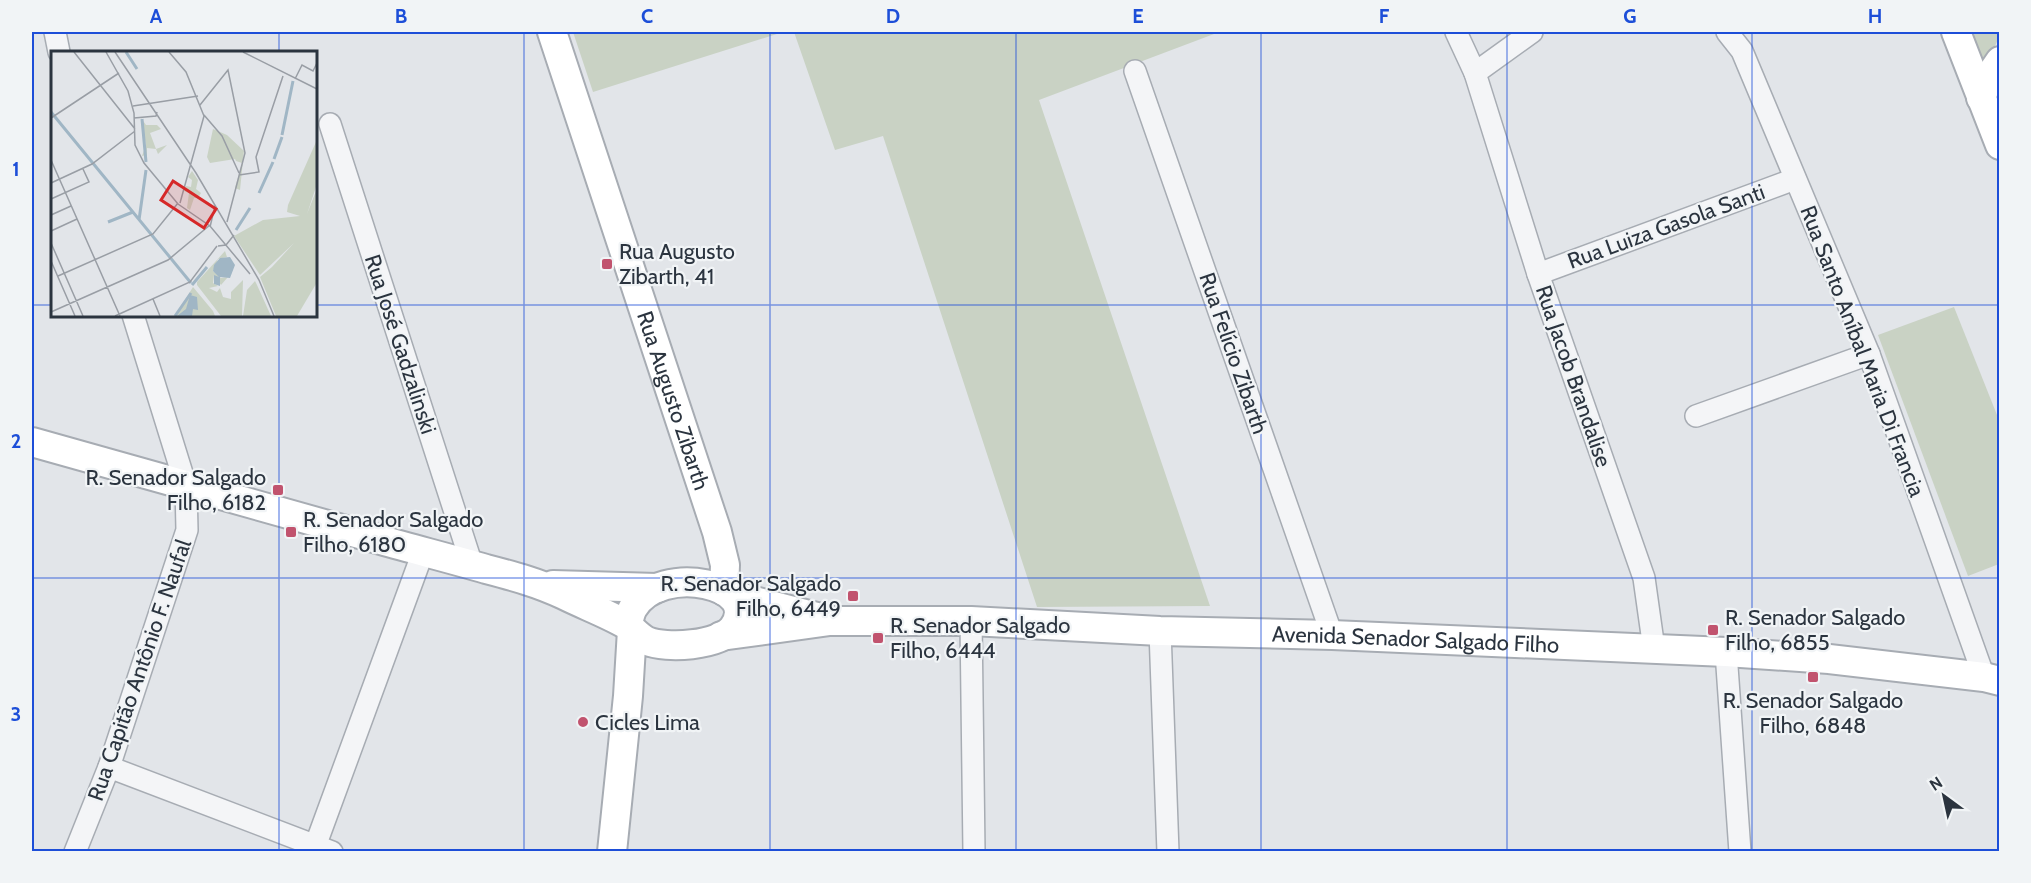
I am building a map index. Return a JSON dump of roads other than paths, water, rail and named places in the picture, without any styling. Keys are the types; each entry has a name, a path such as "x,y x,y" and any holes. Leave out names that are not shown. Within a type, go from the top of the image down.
{"main road":[{"name":"Rua Augusto Zibarth","path":"552,32 717,532 725,565 728,593"},
{"path":"1956,32 2000,146"},
{"path":"1982,98 1989,77 2000,61"},
{"path":"32,442 542,585 630,628 645,640 660,645 700,643 721,636 732,629 737,618 737,606 728,593 701,582 667,585 542,585"},
{"path":"612,852 628,696 632,609 642,596 696,573 705,564 717,532"},
{"name":"Avenida Senador Salgado Filho","path":"728,593 831,621"},
{"name":"Avenida Senador Salgado Filho","path":"721,636 831,621 971,621 1160,631 1332,635 1726,652 1829,659 1992,679"},
{"path":"628,696 638,670 653,656 677,645"}],"street":[{"path":"55,32 59,51"},
{"name":"Rua Jacob Brandalise","path":"1456,32 1475,73 1538,274 1644,578 1654,649"},
{"path":"1475,73 1532,32"},
{"name":"Rua Santo Aníbal Maria Di Francia","path":"1727,32 1742,51 1869,354 1992,679"},
{"name":"Rua Felício Zibarth","path":"1135,71 1332,635"},
{"name":"Rua José Gadzalinski","path":"330,124 472,565"},
{"name":"Rua Luiza Gasola Santi","path":"1538,274 1795,179"},
{"name":"Rua Capitão Antônio F. Naufal","path":"75,852 109,766 187,530 186,486 133,316"},
{"path":"1696,416 1869,354"},
{"path":"109,766 320,850 423,552"},
{"path":"971,621 974,852"},
{"path":"1160,631 1168,852"},
{"path":"1726,652 1740,852"}],"place":[{"name":"Rua Augusto Zibarth, 41","path":"607,264"},
{"name":"R. Senador Salgado Filho, 6182","path":"278,490"},
{"name":"R. Senador Salgado Filho, 6180","path":"291,532"},
{"name":"R. Senador Salgado Filho, 6449","path":"853,596"},
{"name":"R. Senador Salgado Filho, 6855","path":"1713,630"},
{"name":"R. Senador Salgado Filho, 6444","path":"878,638"},
{"name":"R. Senador Salgado Filho, 6848","path":"1813,677"},
{"name":"Cicles Lima","path":"583,722"}]}
